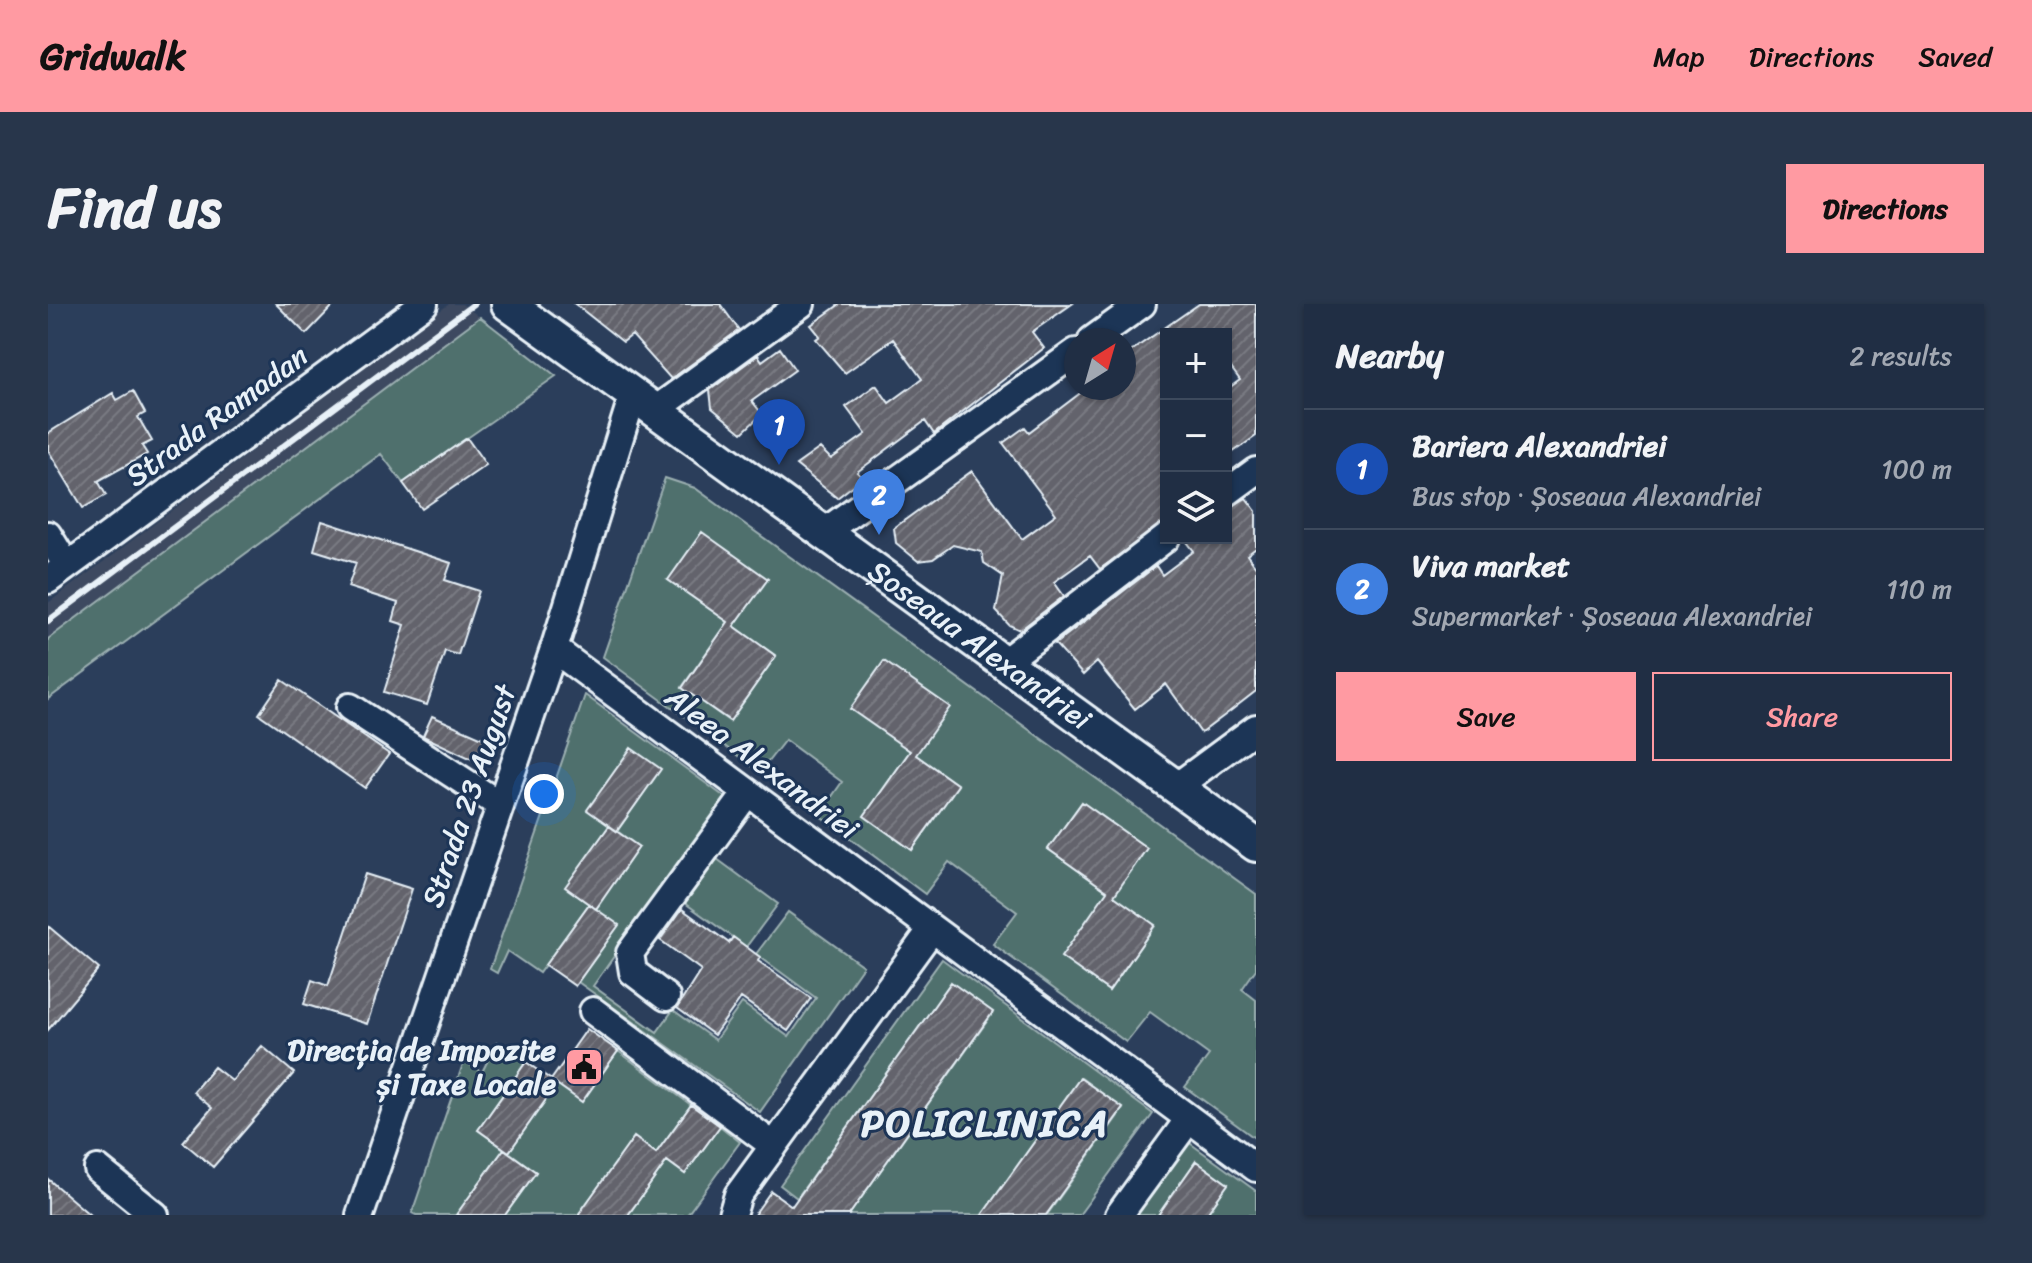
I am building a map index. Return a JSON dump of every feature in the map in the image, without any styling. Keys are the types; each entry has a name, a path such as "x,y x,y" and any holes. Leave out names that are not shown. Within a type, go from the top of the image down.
{"main road":[{"name":"Șoseaua Alexandriei","path":"508,304 1256,845"}],"street":[{"name":"Strada Ramadan","path":"57,573 424,304"},
{"path":"644,403 801,304"},
{"path":"1109,328 1142,304"},
{"path":"823,533 1064,361"},
{"name":"Strada 23 August","path":"360,1215 554,649 644,403"},
{"path":"1232,489 1256,471"},
{"path":"48,535 57,573"},
{"path":"1003,663 1160,543"},
{"name":"Aleea Alexandriei","path":"554,649 1256,1168"},
{"path":"350,707 500,805"},
{"path":"1176,787 1256,728"},
{"path":"666,997 633,972 630,953 747,793"},
{"path":"732,1215 738,1195 932,929"},
{"path":"593,1011 774,1146"},
{"path":"1119,1215 1189,1119"},
{"path":"98,1169 155,1215"}],"shaded area":[{"path":"449,304 462,304 480,317 48,639 48,603"}],"green space":[{"path":"480,317 556,376 403,483 381,454 48,699 48,639"},
{"path":"665,478 695,488 1256,894 1256,969 1242,989 1256,1000 1256,1139 1185,1087 1209,1055 1150,1012 1126,1042 993,944 1017,912 949,862 925,894 819,815 842,782 785,740 760,772 603,657","holes":["767,579 734,626 776,656 729,721 682,687 728,622 668,580","910,751 958,785 912,850 864,816","1082,802 1147,848 1113,896 1155,926 1109,990 1107,891 1048,849"]},
{"path":"585,695 726,798 593,986 657,1032 673,1010 715,1040 742,1003 789,1037 816,998 756,954 788,912 863,966 760,1112 578,982 618,925 595,909 639,847 617,831 660,770 631,749 610,825 566,887 589,904 539,973 507,951 497,973 490,969"},
{"path":"717,859 778,904 746,947 685,903"},
{"path":"942,959 1153,1114 1079,1215 1047,1215 1123,1109 1081,1078 982,1215 849,1215 993,1013 951,983 797,1198 780,1185"},
{"path":"497,1042 526,1062 478,1130 504,1149 456,1215 416,1215 412,1213 464,1061 482,1072"},
{"path":"618,1051 691,1105 656,1153 634,1138 578,1215 505,1215 536,1172 509,1152 557,1084 582,1101"},
{"path":"720,1126 740,1142 687,1215 628,1215 667,1161 685,1174"},
{"path":"1187,1141 1256,1191 1256,1215 1206,1215 1228,1184 1196,1161 1158,1215 1136,1215"}],"building":[{"path":"276,304 335,304 306,334"},
{"path":"575,304 720,304 739,330 671,379 632,335 623,342"},
{"path":"840,304 1072,304 1032,332 1044,348 934,434 925,421 857,472 863,478 837,498 796,465 820,448 831,459 866,434 846,407 876,385 889,403 922,379 893,339 845,373 816,339 820,336 811,325"},
{"path":"1199,304 1256,304 1256,436 1232,453 1232,386 1240,380 1232,369 1232,328 1164,328"},
{"path":"1160,331 1160,525 1100,569 1090,556 1054,582 1064,596 1020,630 1009,625 996,611 1003,576 984,563 982,552 953,545 933,559 918,561 896,543 894,528 972,471 1022,539 1056,514 1003,443 1025,427 1029,432 1071,400 1136,400 1136,348"},
{"path":"780,348 795,370 752,401 762,414 742,433 712,408 710,390 758,355 762,361"},
{"path":"133,391 145,413 138,417 152,441 142,446 147,454 98,481 106,495 83,508 48,450 48,433 113,393 117,400"},
{"path":"467,438 486,465 422,509 403,483"},
{"path":"1246,498 1256,511 1256,548 1247,555 1256,567 1256,691 1201,733 1166,684 1135,709 1097,662 1083,675 1055,644 1156,566 1162,575 1194,551 1189,544 1232,544 1232,506"},
{"path":"322,521 451,563 445,580 479,591 458,655 445,651 427,705 384,692 405,625 393,621 398,603 348,587 356,563 314,550"},
{"path":"702,532 768,579 734,626 776,656 730,721 682,688 728,622 668,580"},
{"path":"884,661 950,707 916,755 958,785 912,850 864,816 910,751 850,709"},
{"path":"282,680 389,754 365,788 259,714"},
{"path":"432,716 485,739 476,761 423,736"},
{"path":"631,748 661,769 617,831 587,810"},
{"path":"1082,802 1147,848 1114,896 1155,925 1109,991 1061,957 1107,891 1048,849"},
{"path":"609,826 639,847 596,909 565,887"},
{"path":"365,874 412,889 367,1024 304,1004 312,980 328,986"},
{"path":"589,904 619,925 575,986 545,965"},
{"path":"682,909 729,943 733,937 760,957 758,961 811,998 788,1031 741,998 714,1035 677,1008 701,970 660,940"},
{"path":"48,926 99,969 48,1030"},
{"path":"951,982 993,1012 849,1215 754,1215 771,1191 792,1206"},
{"name":"Direcția de Impozite și Taxe Locale","path":"587,1029 618,1051 582,1102 551,1080"},
{"path":"262,1046 294,1073 213,1167 183,1142 212,1108 193,1092 214,1067 232,1081"},
{"path":"526,1062 557,1084 509,1152 478,1130"},
{"path":"1080,1078 1123,1108 1046,1215 982,1215"},
{"path":"691,1105 720,1126 685,1174 667,1161 628,1215 578,1215 634,1137 656,1153"},
{"path":"504,1149 536,1172 505,1215 456,1215"},
{"path":"1196,1161 1228,1184 1206,1215 1158,1215"},
{"path":"48,1179 90,1215 48,1215"}],"railway":[{"path":"48,621 474,304"}],"place":[{"name":"Bariera Alexandriei","path":"779,465"},
{"name":"Viva market","path":"879,535"},
{"name":"Direcția de Impozite și Taxe Locale","path":"584,1067"}],"district":[{"name":"POLICLINICA","path":"985,1123"}]}
